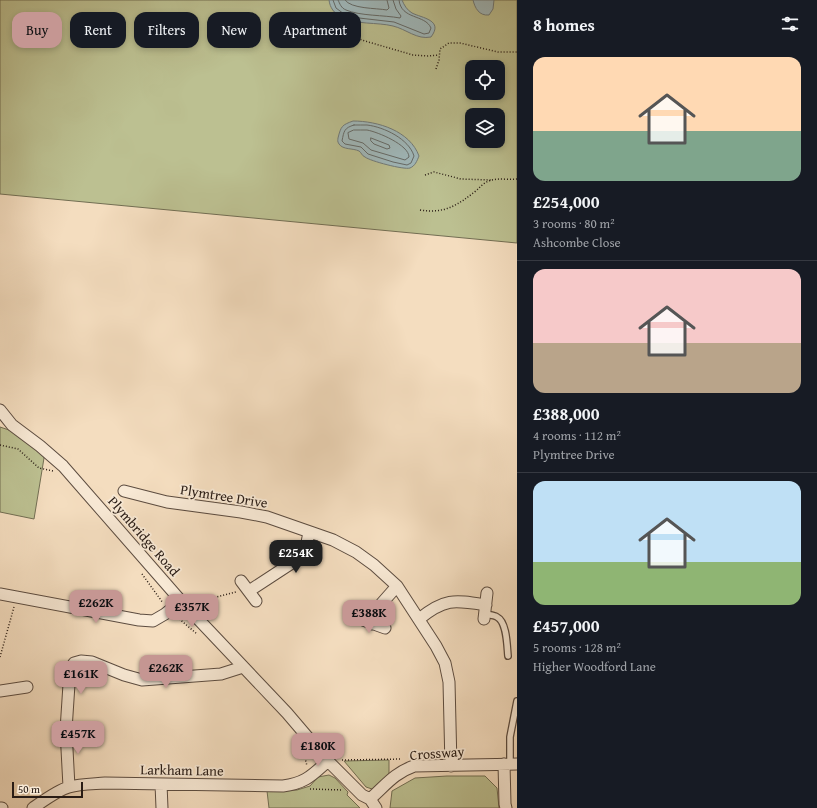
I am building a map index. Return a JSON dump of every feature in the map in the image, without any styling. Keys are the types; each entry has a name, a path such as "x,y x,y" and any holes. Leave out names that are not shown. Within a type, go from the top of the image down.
{"street":[{"name":"Plymbridge Road","path":"1,414 12,425 63,466 183,603 243,668 288,713 330,762 362,795 373,804"},
{"name":"Plymtree Drive","path":"124,490 167,502 254,514 333,540 356,552 374,565 397,586 419,619 445,663 449,682 451,766"},
{"path":"249,591 301,557 306,548 309,532"},
{"path":"241,581 256,601"},
{"path":"372,624 382,603 397,586"},
{"path":"419,619 432,609 446,602 463,602 485,612 487,593"},
{"path":"0,594 139,620 153,621 183,603"},
{"path":"360,620 385,628"},
{"path":"69,787 66,730 70,669 74,663 81,661 92,662 124,675 142,680 221,674 243,668"},
{"path":"0,691 27,687"},
{"name":"Larkham Lane","path":"33,808 69,787 104,783 295,785 305,781 330,762"},
{"path":"506,808 505,804 510,764"},
{"name":"Crossway","path":"373,804 393,777 414,766 510,764"},
{"path":"161,784 162,808"}],"lane":[{"path":"485,612 498,617 503,624 508,656"},
{"path":"510,764 510,737 517,701"}],"path":[{"path":"361,40 413,55 439,55"},
{"path":"436,69 440,49 449,43 460,43 498,52 517,52"},
{"path":"425,176 434,172 461,179 517,179"},
{"path":"420,210 437,212 452,207 465,200 486,183 493,180"},
{"path":"0,445 18,449 39,468 54,471 63,466"},
{"path":"183,603 228,594"},
{"path":"0,657 16,597"},
{"path":"301,729 299,736 311,776"},
{"path":"330,762 346,759 407,759"},
{"path":"295,785 312,789 349,790 354,786"}],"green space":[{"path":"0,0 517,0 517,243 0,194"},
{"path":"0,427 9,430 45,452 34,519 0,512"},
{"path":"389,760 389,775 372,789 366,787 344,761"},
{"path":"329,775 335,778 348,792 347,795 360,808 269,808 267,791 297,790 310,786 318,777"},
{"path":"485,776 497,788 499,808 390,808 392,791 415,778"}],"water":[{"path":"329,0 402,0 410,12 430,20 435,27 431,37 426,38 416,36 398,27 361,22 361,12 334,12"},
{"path":"473,0 494,0 493,9 489,15 480,13"},
{"path":"353,121 363,121 382,125 401,134 415,147 419,156 416,163 410,168 394,166 373,161 368,159 359,151 341,146 338,141 341,128"}]}
